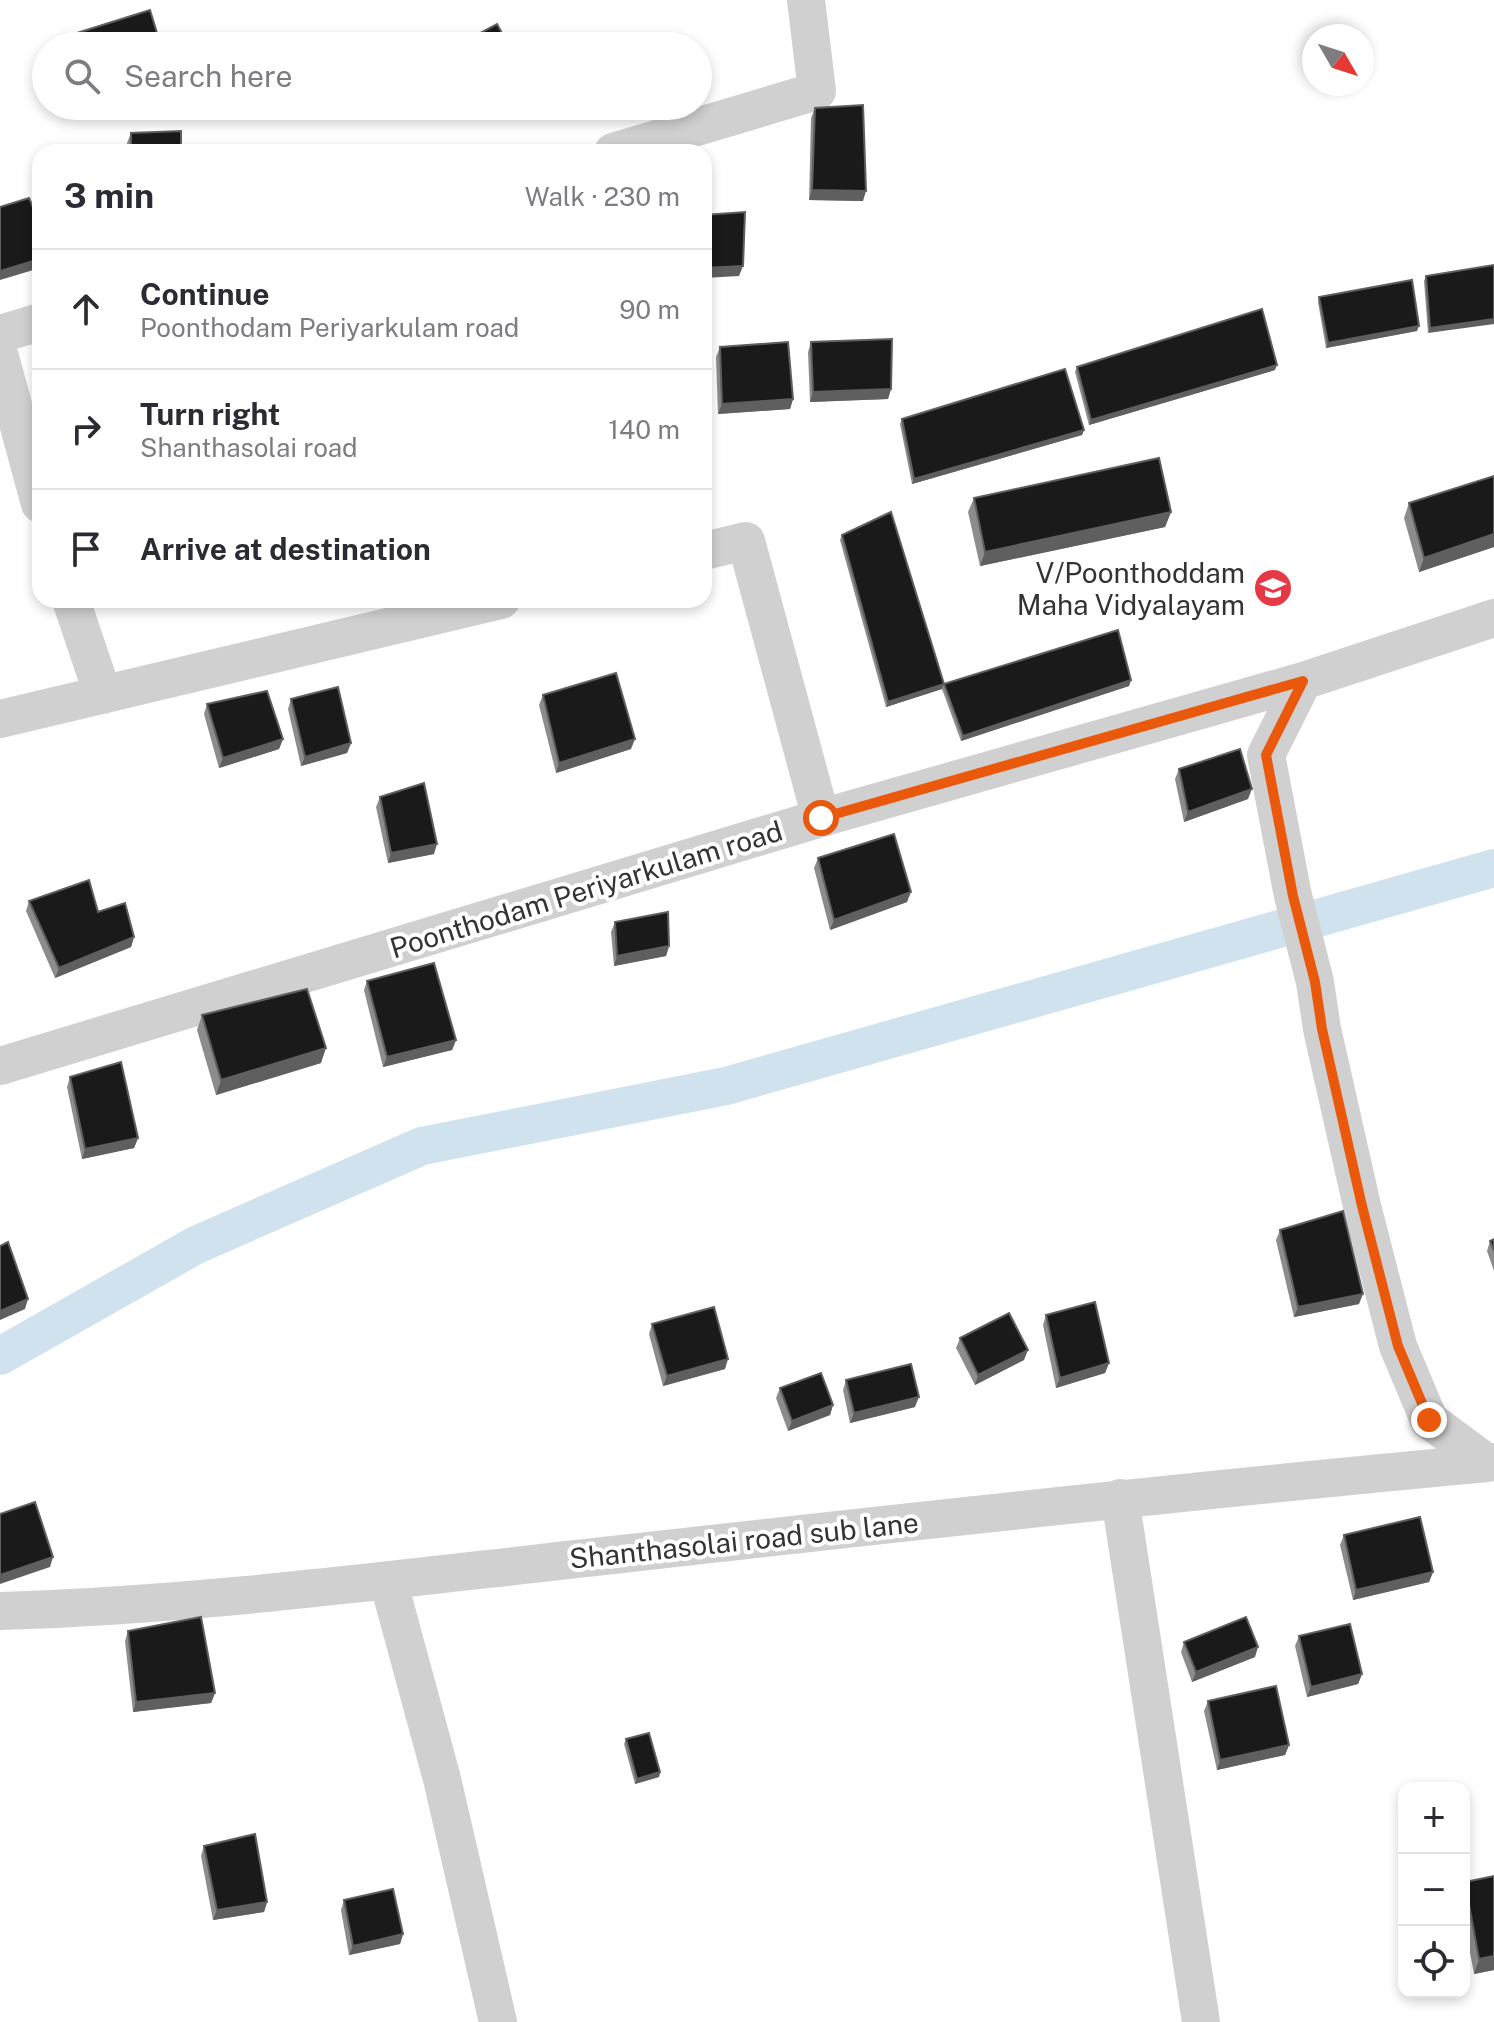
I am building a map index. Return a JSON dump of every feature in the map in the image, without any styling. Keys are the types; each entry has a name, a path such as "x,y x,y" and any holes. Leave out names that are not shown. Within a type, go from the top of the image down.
{"street":[{"path":"640,144 817,91 806,0"},
{"path":"0,334 32,324"},
{"path":"0,357 32,475"},
{"path":"712,549 746,541 821,818"},
{"path":"74,608 103,695"},
{"path":"0,719 467,608"},
{"name":"Poonthodam Periyarkulam road","path":"0,1066 821,818 1303,681 1494,618"},
{"path":"1303,681 1266,755 1293,896 1315,982 1322,1029 1398,1346 1429,1420 1491,1462"},
{"name":"Shanthasolai road sub lane","path":"0,1611 81,1609 388,1580 1120,1498 1491,1462"},
{"path":"1120,1498 1201,2022"},
{"path":"388,1580 442,1779 498,2022"}],"building":[{"path":"150,10 157,32 80,32"},
{"path":"497,24 501,32 482,32"},
{"path":"863,105 866,191 812,190 815,108"},
{"path":"181,131 181,144 131,144 131,133"},
{"path":"29,198 32,205 32,261 0,271 0,207"},
{"path":"745,212 743,266 712,268 712,214"},
{"path":"1494,265 1494,319 1430,328 1426,276"},
{"path":"1412,280 1419,326 1328,343 1319,297"},
{"path":"1262,309 1277,365 1091,420 1077,367"},
{"path":"892,339 891,389 813,392 811,342"},
{"path":"788,342 793,399 722,404 720,347"},
{"path":"1065,369 1084,430 914,479 902,419"},
{"path":"1159,458 1171,512 985,552 974,498"},
{"path":"1494,476 1494,534 1424,558 1409,503"},
{"path":"891,512 944,684 888,702 842,535"},
{"path":"1118,630 1131,680 963,736 944,684"},
{"path":"616,673 635,739 559,763 543,695"},
{"path":"338,687 351,743 305,757 291,699"},
{"path":"267,691 283,739 223,758 207,704"},
{"path":"1240,749 1252,789 1188,812 1179,769"},
{"path":"424,783 437,844 391,853 380,797"},
{"path":"894,834 911,892 834,920 818,858"},
{"path":"89,880 98,912 125,903 134,937 59,968 29,901"},
{"path":"668,912 669,946 617,956 615,922"},
{"path":"434,963 456,1040 387,1057 367,981"},
{"path":"307,989 326,1048 221,1080 202,1015"},
{"path":"121,1062 138,1138 85,1149 70,1077"},
{"path":"1343,1211 1363,1294 1298,1307 1280,1230"},
{"path":"8,1242 28,1299 0,1311 0,1246"},
{"path":"1095,1302 1109,1363 1060,1378 1046,1315"},
{"path":"714,1307 728,1359 667,1376 652,1324"},
{"path":"1009,1313 1028,1350 978,1375 960,1338"},
{"path":"911,1364 919,1397 854,1413 846,1380"},
{"path":"821,1373 833,1405 792,1421 780,1388"},
{"path":"35,1502 53,1557 0,1575 0,1514"},
{"path":"1420,1517 1433,1572 1356,1590 1344,1535"},
{"path":"201,1617 215,1693 136,1702 128,1631"},
{"path":"1246,1617 1258,1647 1196,1672 1184,1642"},
{"path":"1350,1624 1362,1674 1311,1687 1299,1636"},
{"path":"1276,1686 1289,1745 1220,1760 1208,1701"},
{"path":"649,1733 660,1772 637,1779 626,1739"},
{"path":"255,1834 267,1902 217,1910 204,1846"},
{"path":"1494,1876 1494,1956 1479,1959 1470,1910 1470,1881"},
{"path":"393,1889 403,1934 353,1946 344,1900"}],"waterway":[{"path":"0,1356 196,1245 422,1146 726,1086 1494,868"}],"place":[{"name":"V/Poonthoddam Maha Vidyalayam","path":"1273,588"}],"route":[{"path":"821,818 1303,681 1266,755 1293,896 1315,982 1322,1029 1362,1206 1398,1346 1429,1420"}]}
